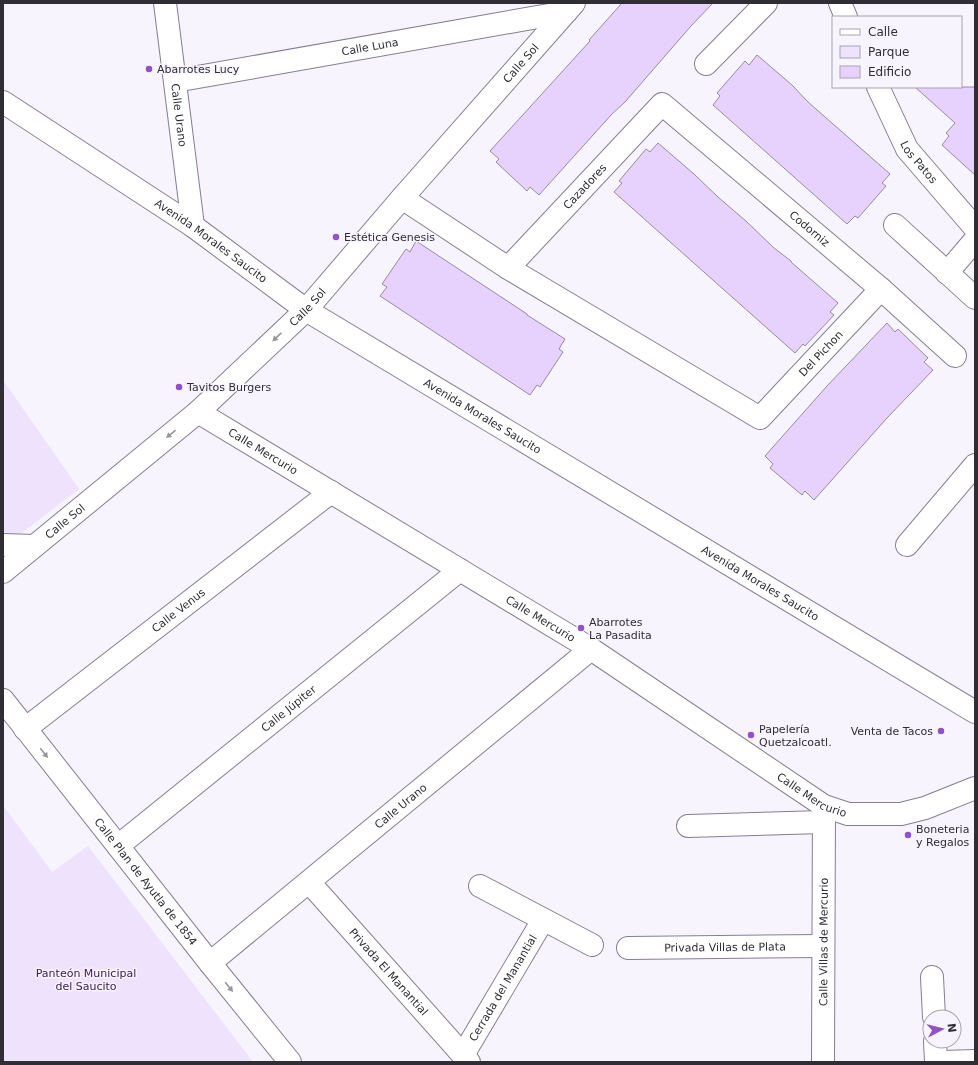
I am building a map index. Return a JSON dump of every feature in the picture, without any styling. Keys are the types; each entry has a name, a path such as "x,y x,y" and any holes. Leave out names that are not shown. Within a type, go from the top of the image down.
{"street":[{"name":"Calle Urano","path":"165,3 193,226"},
{"path":"706,64 766,3"},
{"path":"840,3 846,16"},
{"name":"Calle Luna","path":"175,81 570,8"},
{"name":"Calle Sol","path":"3,572 198,412 306,310 402,198 570,8"},
{"name":"Los Patos","path":"878,88 907,149 975,228"},
{"name":"Avenida Morales Saucito","path":"3,102 193,226 306,310 975,712"},
{"name":"Cazadores","path":"508,268 662,104"},
{"name":"Codorniz","path":"662,104 881,289 955,356"},
{"path":"402,198 508,268"},
{"path":"895,225 975,298"},
{"path":"946,273 975,240"},
{"name":"Del Pichon","path":"508,268 760,418 881,289"},
{"name":"Calle Mercurio","path":"198,412 591,649 823,814 901,814 925,808 975,788"},
{"path":"907,545 975,465"},
{"name":"Calle Venus","path":"25,729 331,492"},
{"path":"3,545 34,546"},
{"name":"Calle Júpiter","path":"118,846 460,570"},
{"name":"Calle Urano","path":"210,963 591,649"},
{"name":"Calle Plan de Ayutla de 1854","path":"3,700 290,1062"},
{"path":"688,826 823,814"},
{"name":"Calle Villas de Mercurio","path":"823,814 823,1062"},
{"name":"Privada El Manantial","path":"309,882 466,1059"},
{"path":"480,886 592,945"},
{"name":"Cerrada del Manantial","path":"466,1059 543,920"},
{"name":"Privada Villas de Plata","path":"628,948 822,946"},
{"path":"932,976 934,1009"},
{"path":"935,1049 936,1062"},
{"path":"943,1062 975,1061"}],"green space":[{"path":"3,380 79,489 14,539 3,539"},
{"name":"Panteón Municipal del Saucito","path":"5,808 52,872 88,846 253,1062 3,1062 3,810"}],"building":[{"path":"622,3 713,3 625,102 612,114 539,195 530,187 527,191 496,162 499,159 490,151 590,41 589,40"},
{"path":"757,55 890,174 882,183 886,186 858,218 855,216 847,224 713,105 720,96 717,93 745,61 749,65"},
{"path":"975,87 975,175 942,145 949,136 946,133 955,123 916,88"},
{"path":"658,143 774,248 791,261 838,303 830,312 834,315 805,346 803,344 795,353 614,192 622,183 619,181 646,149 650,152"},
{"path":"416,241 565,339 559,349 563,352 540,387 537,385 530,395 380,296 387,287 382,284 406,249 410,252"},
{"path":"887,323 895,332 898,329 928,358 924,362 933,370 887,418 814,500 805,491 802,495 770,468 773,464 765,456 827,386"}],"place":[{"name":"Abarrotes Lucy","path":"149,69"},
{"name":"Estética Genesis","path":"336,237"},
{"name":"Tavitos Burgers","path":"179,387"},
{"name":"Abarrotes La Pasadita","path":"581,628"},
{"name":"Venta de Tacos","path":"941,731"},
{"name":"Papelería Quetzalcoatl.","path":"751,735"},
{"name":"Boneteria y Regalos","path":"908,835"}]}
